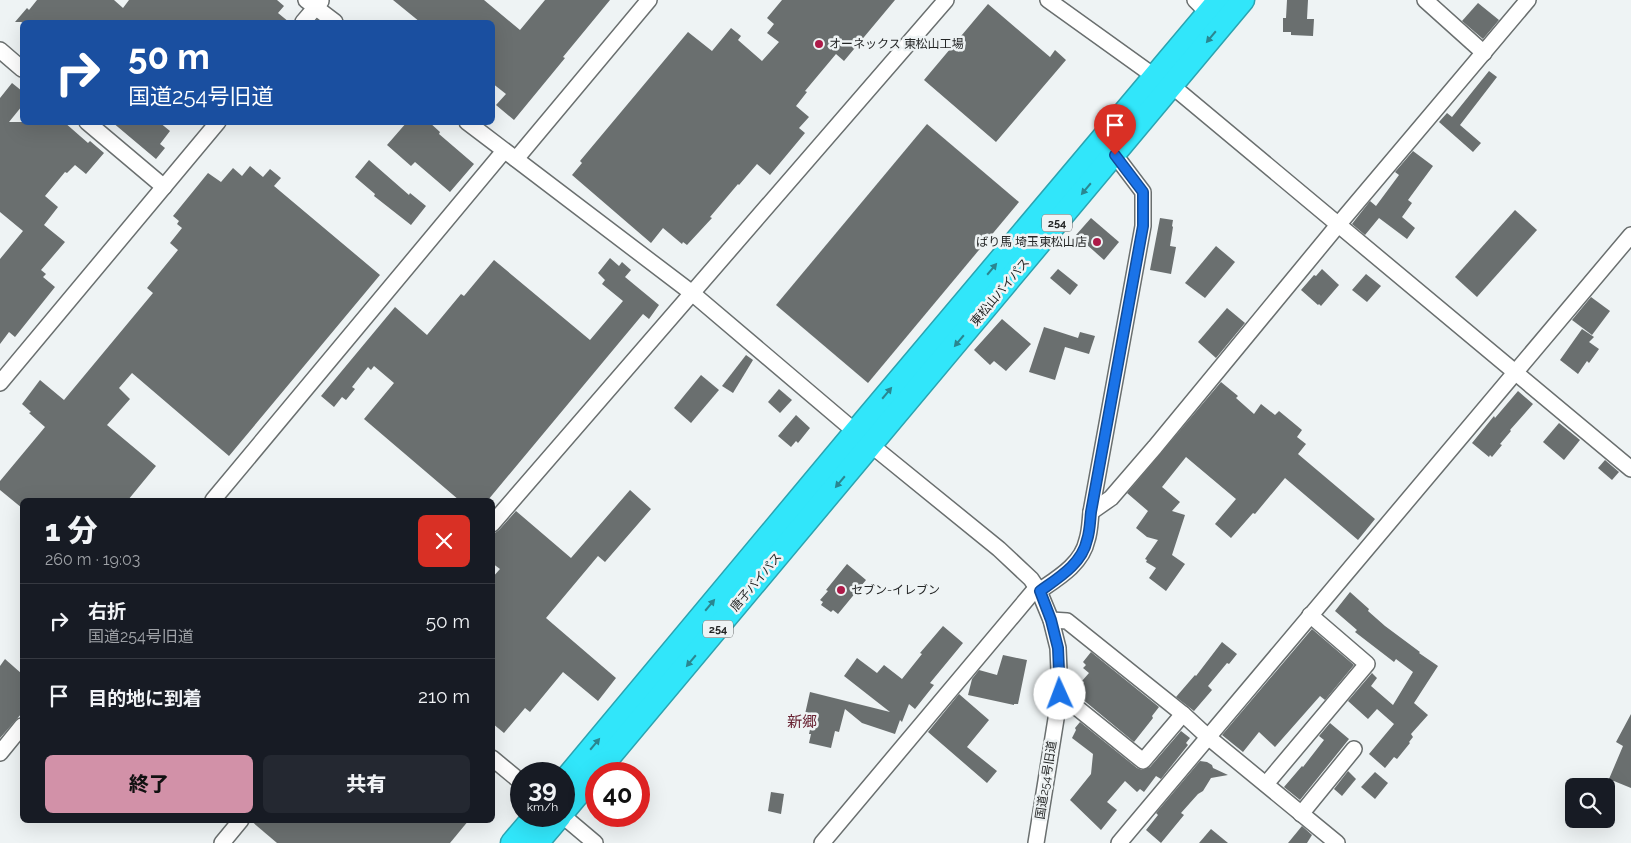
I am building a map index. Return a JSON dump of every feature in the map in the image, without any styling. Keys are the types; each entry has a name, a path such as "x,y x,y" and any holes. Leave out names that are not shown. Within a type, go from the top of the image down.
{"highway":[{"name":"東松山バイパス","path":"863,438 1163,80 1243,0"},
{"name":"東松山バイパス","path":"863,438 1115,155 1163,80 1207,4"},
{"name":"唐子バイパス","path":"575,768 863,438"},
{"name":"唐子バイパス","path":"575,797 863,438"},
{"path":"512,843 526,827"},
{"path":"537,843 551,827"}],"street":[{"path":"215,498 510,155 649,0"},
{"path":"495,521 946,0"},
{"path":"1048,0 1163,80 1631,469"},
{"path":"1425,0 1484,53"},
{"path":"1091,512 1111,498 1136,469 1528,0"},
{"path":"304,20 314,3 333,20"},
{"path":"0,50 20,67"},
{"path":"91,125 164,187"},
{"path":"0,383 216,125"},
{"path":"471,125 692,293 863,438 999,549 1031,579 1038,589"},
{"path":"822,843 1038,589 1063,574 1076,562 1083,552 1087,540 1143,226 1143,192 1115,155"},
{"path":"1119,843 1631,235"},
{"name":"国道254号旧道","path":"1036,843 1060,694 1058,648 1051,620 1038,589"},
{"path":"1266,784 1368,664 1310,615"},
{"path":"1051,620 1068,622 1183,714 1336,843"},
{"path":"1060,694 1143,760 1183,714"},
{"path":"0,753 20,728"},
{"path":"1301,814 1354,749"},
{"path":"495,760 510,773"},
{"path":"222,843 239,823"},
{"path":"575,827 595,843"}],"building":[{"path":"37,0 114,0 123,8 129,0 277,0 284,6 278,13 287,20 20,20 20,22 15,22 27,8 29,10"},
{"path":"393,0 484,0 520,30 545,0 610,0 514,120 496,105 506,94 495,85 495,20 418,20"},
{"path":"782,0 895,0 844,61 836,54 805,91 807,92 796,106 809,117 799,128 805,133 770,175 757,164 687,245 683,242 682,244 663,228 651,243 572,175 582,163 580,161 688,32 712,51 731,28 741,36 738,40 762,61 779,42 767,33 774,24 767,18"},
{"path":"1287,0 1308,0 1307,19 1314,19 1313,36 1291,35 1291,32 1283,32 1283,18 1286,18"},
{"path":"1478,3 1499,20 1483,39 1462,21"},
{"path":"988,4 1050,57 1055,50 1066,60 996,142 924,80"},
{"path":"1489,71 1497,77 1460,125 1481,143 1473,152 1439,122 1447,113 1452,117"},
{"path":"12,83 20,89 20,108 9,122 20,122 20,125 67,125 88,143 90,141 104,153 86,174 75,165 67,173 65,172 45,196 58,207 44,225 65,242 41,270 46,274 43,277 55,287 15,337 9,332 0,344 0,259 23,231 0,212 0,98"},
{"path":"927,124 1019,202 868,383 776,305"},
{"path":"116,125 163,125 170,131 160,144 165,148 156,159"},
{"path":"404,125 432,125 440,132 439,134 474,164 450,192 415,162 411,166 387,145"},
{"path":"1413,151 1433,166 1408,200 1412,203 1402,217 1415,228 1407,239 1379,218 1365,235 1352,224 1370,201 1376,206 1399,175 1395,172"},
{"path":"369,160 409,195 410,193 426,206 411,225 374,196 375,194 355,177"},
{"path":"250,166 263,177 270,169 281,178 274,186 380,275 229,456 132,373 119,388 130,399 107,425 156,466 130,498 20,498 20,506 0,490 0,481 45,427 22,404 40,380 64,400 153,293 147,288 178,250 170,243 182,228 177,224 179,221 173,216 208,173 221,182 233,168 242,176"},
{"path":"1515,210 1537,230 1477,297 1455,277"},
{"path":"1091,218 1119,242 1104,260 1076,235"},
{"path":"1160,218 1173,220 1170,246 1176,247 1171,274 1150,270"},
{"path":"1216,246 1235,262 1205,298 1185,283"},
{"path":"610,258 619,266 622,262 631,270 625,277 659,305 649,319 643,314 490,498 457,498 364,419 394,383 374,366 371,370 368,367 352,387 355,389 346,400 342,397 334,407 321,396 395,307 427,335 461,294 464,296 494,260 590,340 623,301 602,284 605,280 598,273"},
{"path":"1058,269 1078,285 1070,295 1050,278"},
{"path":"1322,269 1339,285 1321,306 1301,290"},
{"path":"1366,274 1381,286 1367,302 1352,290"},
{"path":"1591,297 1610,311 1592,335 1572,320"},
{"path":"1227,308 1245,323 1216,358 1198,342"},
{"path":"1002,319 1031,344 1006,371 994,361 990,365 974,350"},
{"path":"1044,327 1078,338 1080,332 1095,336 1089,354 1065,347 1055,380 1029,372"},
{"path":"1582,329 1594,337 1589,342 1599,349 1578,374 1560,360"},
{"path":"746,355 753,360 733,393 722,386"},
{"path":"701,375 719,390 691,423 674,408"},
{"path":"1221,382 1238,396 1236,398 1254,414 1261,404 1275,415 1279,411 1302,430 1297,437 1306,444 1298,454 1375,519 1358,540 1285,478 1255,514 1253,513 1231,538 1215,524 1236,499 1186,457 1162,487 1180,502 1172,511 1185,515 1172,555 1185,564 1166,591 1149,578 1156,568 1146,562 1147,560 1145,559 1158,540 1147,537 1136,528 1148,511 1127,493"},
{"path":"779,389 792,400 780,413 768,402"},
{"path":"1518,391 1533,404 1510,430 1500,444 1502,445 1492,457 1490,455 1489,457 1472,443"},
{"path":"796,415 810,428 798,443 796,441 791,447 778,436"},
{"path":"1559,423 1580,440 1564,460 1543,442"},
{"path":"1605,460 1619,472 1612,480 1598,468"},
{"path":"630,490 651,509 605,562 598,556 546,618 616,678 598,701 563,672 530,712 525,708 504,733 495,726 495,575 500,569 495,565 495,533 516,511 571,558"},
{"path":"847,564 866,580 838,614 833,610 831,612 821,605 823,602 820,600"},
{"path":"1350,592 1385,626 1438,666 1414,703 1428,715 1411,734 1413,737 1410,743 1397,759 1394,757 1385,768 1369,754 1394,724 1377,709 1368,719 1348,701 1372,673 1377,678 1371,686 1393,705 1413,672 1396,659 1394,662 1355,632 1357,630 1335,611"},
{"path":"943,626 963,643 930,683 934,685 915,709 909,704 895,734 862,723 845,709 839,732 835,731 831,748 809,743 813,716 805,714 810,692 890,712 844,676 857,658 877,673 884,665 902,679 922,654 920,653"},
{"path":"1312,629 1354,665 1325,700 1320,696 1275,747 1259,732 1243,752 1222,735"},
{"path":"1222,642 1237,654 1208,686 1212,690 1194,711 1176,697 1196,676"},
{"path":"1091,652 1159,707 1152,716 1153,718 1134,742 1081,698 1084,688 1081,685 1084,682 1082,681 1089,673 1083,668 1086,665 1083,662"},
{"path":"1003,655 1027,660 1018,704 1014,705 968,695 972,679 979,670 997,675"},
{"path":"5,659 20,672 20,715 0,738 0,666"},
{"path":"959,694 989,720 967,747 997,771 987,783 928,732"},
{"path":"1631,714 1631,788 1615,781 1615,778 1609,778 1623,746 1616,742"},
{"path":"1080,722 1142,770 1150,767 1181,731 1190,738 1186,743 1188,745 1161,779 1156,776 1144,792 1140,789 1137,792 1125,781 1107,802 1117,810 1101,830 1070,800 1091,774 1093,754 1072,738 1076,730 1075,728"},
{"path":"1330,723 1349,739 1300,800 1284,787 1303,767 1324,740 1319,736"},
{"path":"1200,761 1207,762 1213,768 1228,775 1211,778 1203,791 1181,813 1184,815 1161,843 1146,830 1158,815 1156,813"},
{"path":"1348,771 1356,779 1342,796 1334,789"},
{"path":"1375,772 1388,783 1375,799 1361,787"},
{"path":"771,792 784,794 781,814 768,811"},
{"path":"254,823 467,823 450,843 277,843"},
{"path":"1302,826 1312,835 1307,843 1288,843"},
{"path":"1211,829 1228,843 1199,843"}],"place":[{"name":"オーネックス 東松山工場","path":"819,44"},
{"name":"ばり馬 埼玉東松山店","path":"1097,242"},
{"name":"セブン-イレブン","path":"841,590"}],"district":[{"name":"新郷","path":"802,722"}],"route":[{"path":"1060,694 1058,648 1051,620 1040,591 1076,562 1083,552 1087,540 1143,226 1143,192 1115,155"}]}
